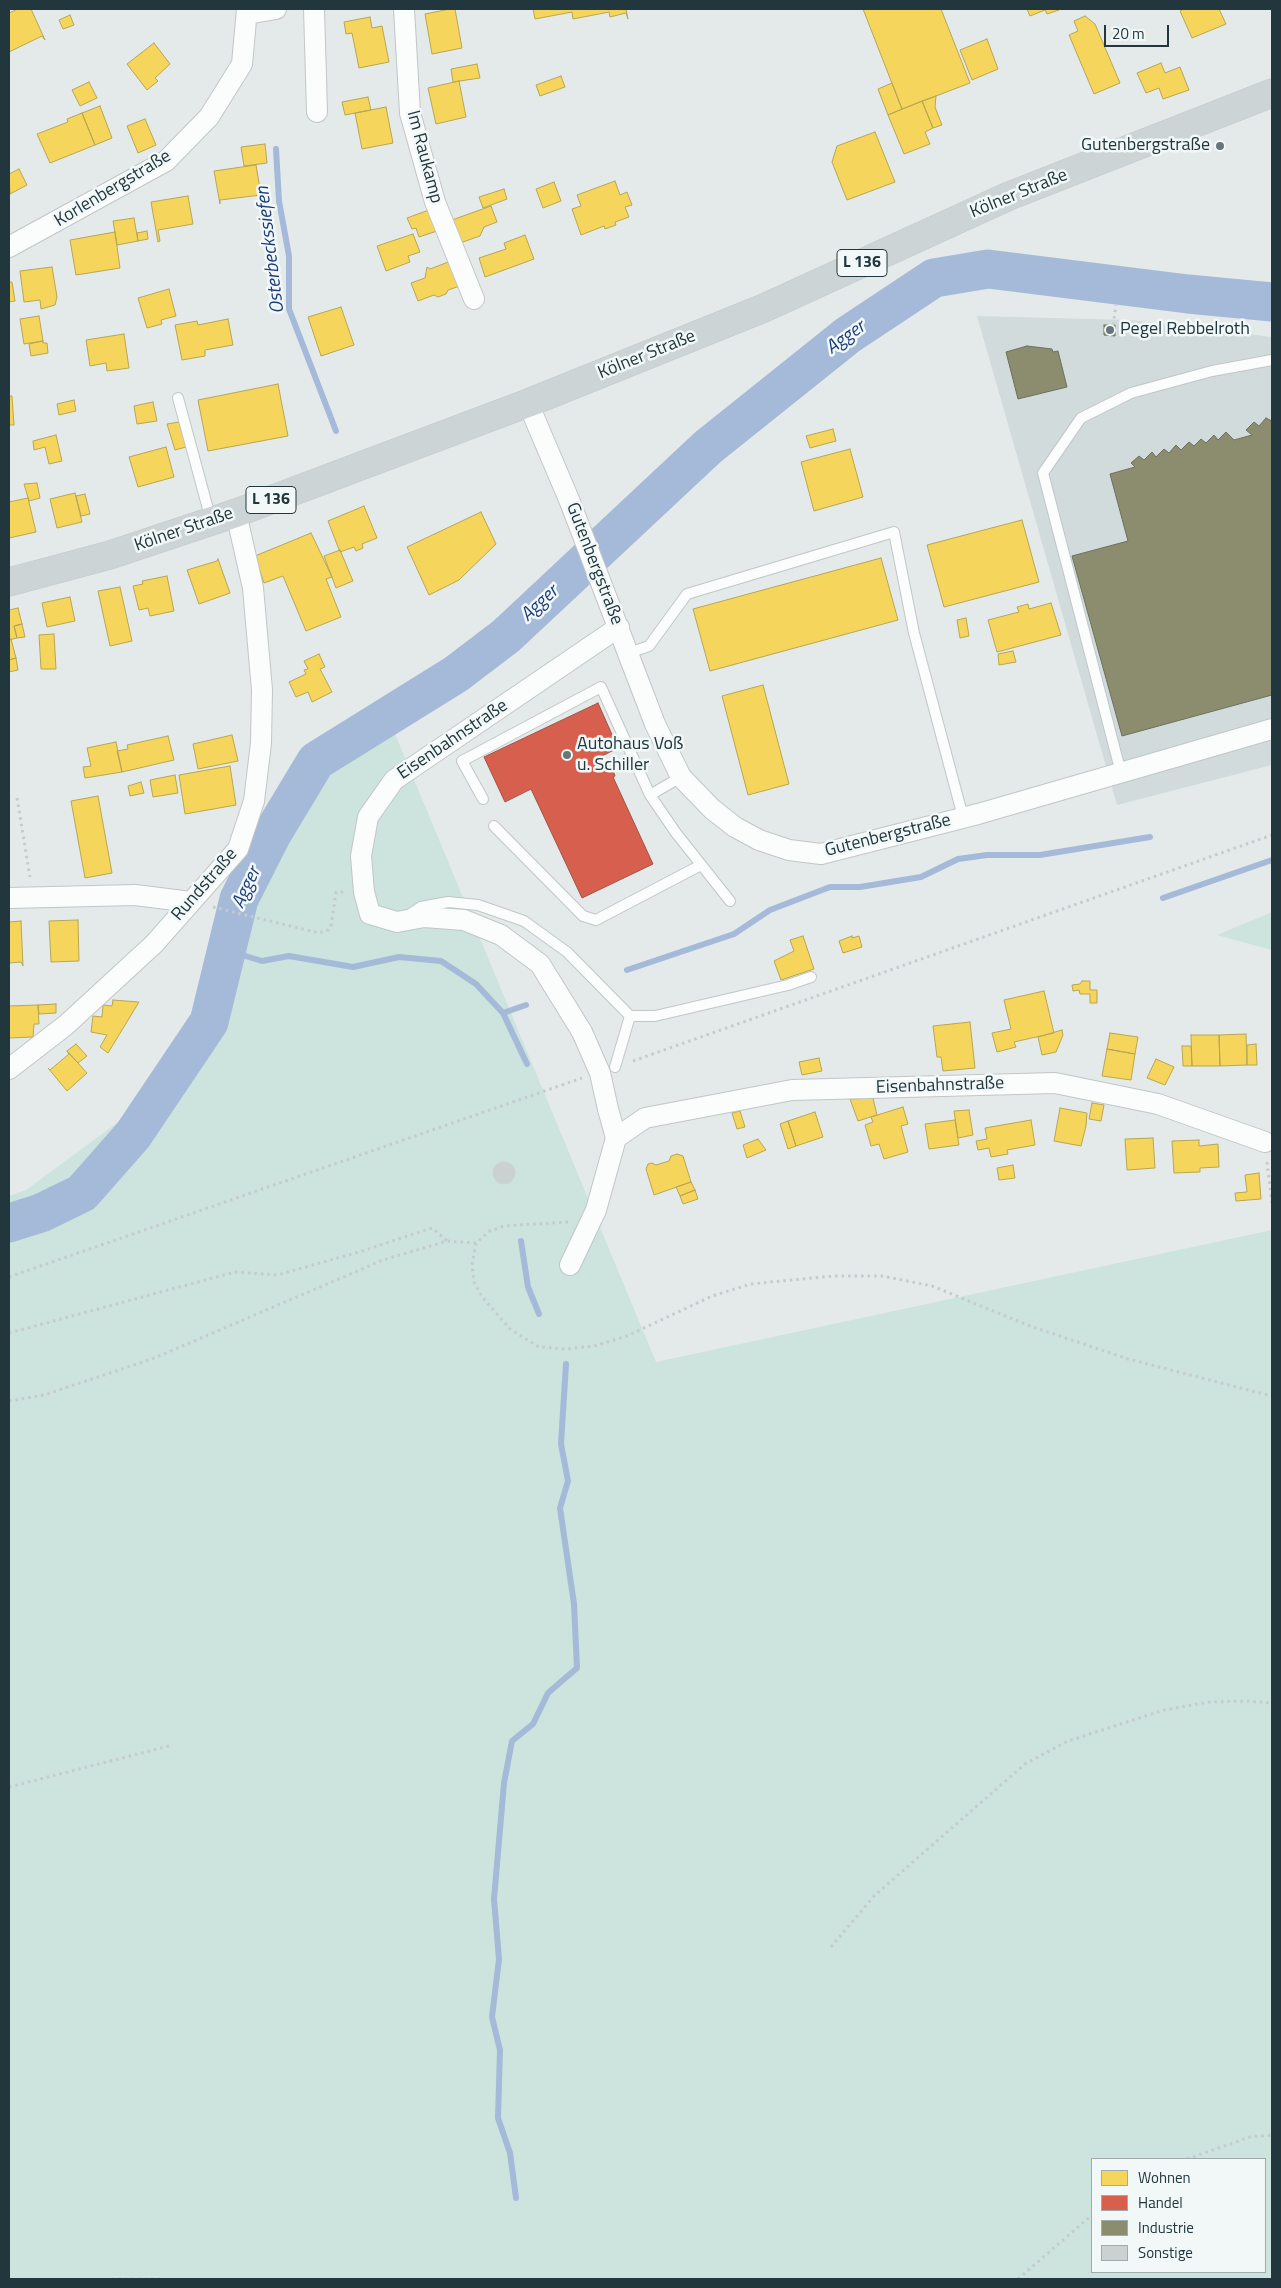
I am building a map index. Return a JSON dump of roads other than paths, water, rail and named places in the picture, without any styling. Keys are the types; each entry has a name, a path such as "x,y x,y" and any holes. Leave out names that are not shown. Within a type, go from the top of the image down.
{"main road":[{"name":"Kölner Straße","path":"9,582 110,555 224,517 528,403 764,308 1009,196 1272,93"}],"street":[{"path":"247,11 276,9"},
{"path":"314,9 317,112"},
{"name":"Im Raukamp","path":"404,9 410,113 435,202 474,299"},
{"name":"Korlenbergstraße","path":"9,247 166,161 210,117 242,64 247,11"},
{"name":"Gutenbergstraße","path":"528,403 570,502 655,724 681,777 712,809 735,827 759,840 788,850 821,854 963,817 1272,730"},
{"name":"Rundstraße","path":"9,1069 66,1025 154,944 238,849 254,801 259,763 262,690 253,588 224,517"},
{"name":"Eisenbahnstraße","path":"619,627 394,780 368,817 361,856 364,892 370,914 397,922 424,917 464,920 501,935 540,964 582,1032 600,1074 616,1138 646,1118 792,1090 1055,1084 1158,1104 1265,1142"},
{"path":"9,898 135,895 191,902"},
{"path":"570,1265 596,1210 616,1138"}],"lane":[{"path":"1121,773 1043,474 1081,418 1131,393 1212,371 1272,360"},
{"path":"178,398 224,517"},
{"path":"629,653 649,646 687,594 894,532 914,633 963,817"},
{"path":"483,799 462,761 601,687 650,795 676,833 730,901"},
{"path":"650,795 681,777"},
{"path":"494,826 583,916 596,920 701,865"},
{"path":"397,922 421,907 448,902 478,905 524,922 567,952 602,984 630,1016 655,1016 788,985 811,977"},
{"path":"615,1067 630,1016"}],"waterway":[{"name":"Osterbeckssiefen","path":"276,149 279,201 289,256 289,309 336,431"},
{"name":"Agger","path":"9,1223 41,1213 82,1193 133,1135 209,1022 239,899 272,834 316,761 456,674 506,636 708,447 848,335 934,278 988,269 1188,294 1272,302"},
{"path":"627,970 734,934 770,910 830,887 860,887 921,877 958,859 987,855 1040,855 1150,837"},
{"path":"1163,898 1272,860"},
{"path":"226,950 262,961 289,956 353,967 399,957 441,961 476,984 503,1013 526,1005"},
{"path":"503,1013 527,1064"},
{"path":"521,1241 528,1287 539,1314"},
{"path":"516,2198 510,2153 498,2118 500,2050 492,2017 499,1959 494,1899 504,1783 512,1741 533,1724 548,1693 577,1668 574,1604 560,1508 568,1481 561,1444 566,1364"}],"place":[{"name":"Gutenbergstraße","path":"1220,146"},
{"name":"Pegel Rebbelroth","path":"1110,330"},
{"name":"Autohaus Voß u. Schiller","path":"567,755"}]}
